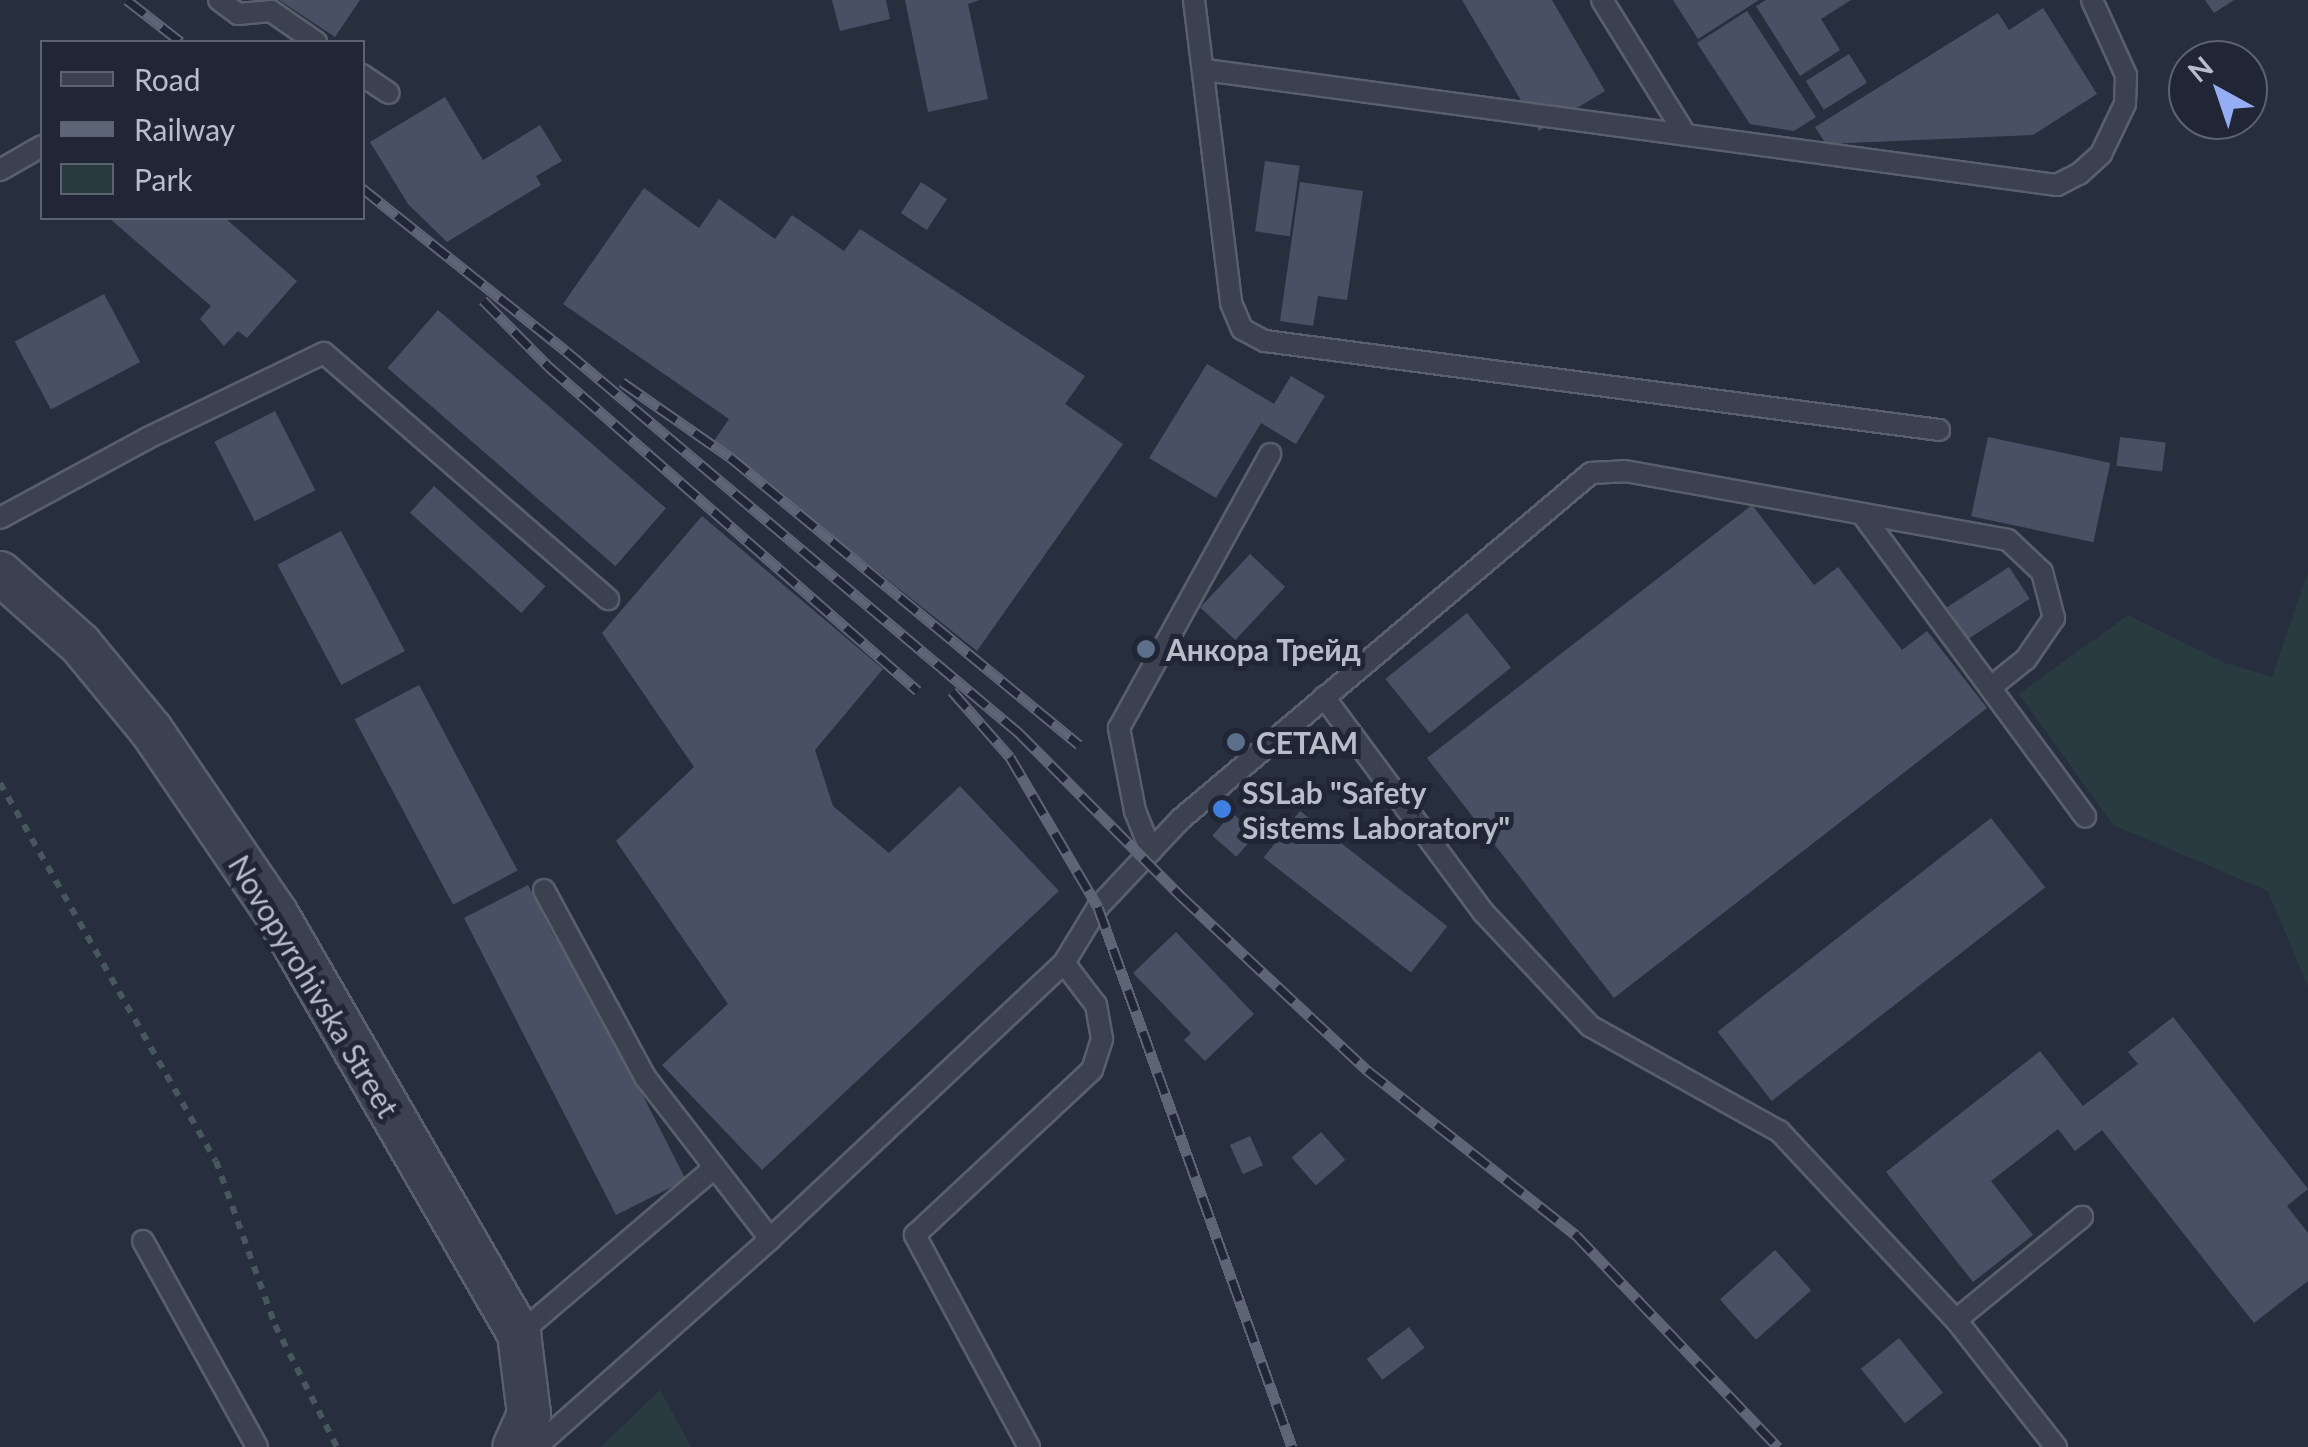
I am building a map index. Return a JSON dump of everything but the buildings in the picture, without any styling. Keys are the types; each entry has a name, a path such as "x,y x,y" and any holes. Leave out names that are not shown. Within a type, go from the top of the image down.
{"street":[{"name":"Novopyrohivska Street","path":"0,574 80,644 151,730 276,913 519,1334 529,1414 514,1447"}],"lane":[{"path":"220,0 238,14 271,11 313,40"},
{"path":"1194,0 1232,303 1242,329 1264,342 1939,430"},
{"path":"1602,0 1685,134"},
{"path":"1205,70 2056,186 2079,174 2101,154 2126,104 2126,75 2092,0"},
{"path":"365,77 389,94"},
{"path":"0,170 40,147"},
{"path":"0,518 148,438 324,354 608,598"},
{"path":"1150,851 1135,811 1120,728 1270,454"},
{"path":"536,1447 770,1240 1064,963 1098,907 1182,818 1590,473 1626,470 2008,540 2042,572 2054,618 2026,660 1991,687"},
{"path":"1862,514 2085,816"},
{"path":"1324,697 1484,912 1590,1026 1779,1131 1956,1320 2056,1447"},
{"path":"544,890 645,1077 770,1240"},
{"path":"1029,1447 915,1235 1092,1070 1102,1039 1096,1006 1064,963"},
{"path":"519,1334 540,1312 714,1168"},
{"path":"1956,1320 2082,1218"},
{"path":"143,1241 258,1447"}],"path":[{"path":"0,783 216,1161 275,1324 336,1447"}],"green space":[{"path":"2308,572 2308,987 2268,891 2113,825 2019,694 2128,615 2225,663 2272,677"},
{"path":"660,1390 691,1447 601,1447"}],"railway":[{"path":"127,0 178,40"},
{"path":"365,190 566,351 1019,733 1181,896 1367,1070 1576,1235 1778,1447"},
{"path":"483,300 548,366 918,691"},
{"path":"622,382 730,457 1079,745"},
{"path":"952,691 1010,757 1098,907 1292,1447"}],"place":[{"name":"Анкора Трейд","path":"1146,649"},
{"name":"СЕТАМ","path":"1236,742"},
{"name":"SSLab \"Safety Sistems Laboratory\"","path":"1222,809"}]}
